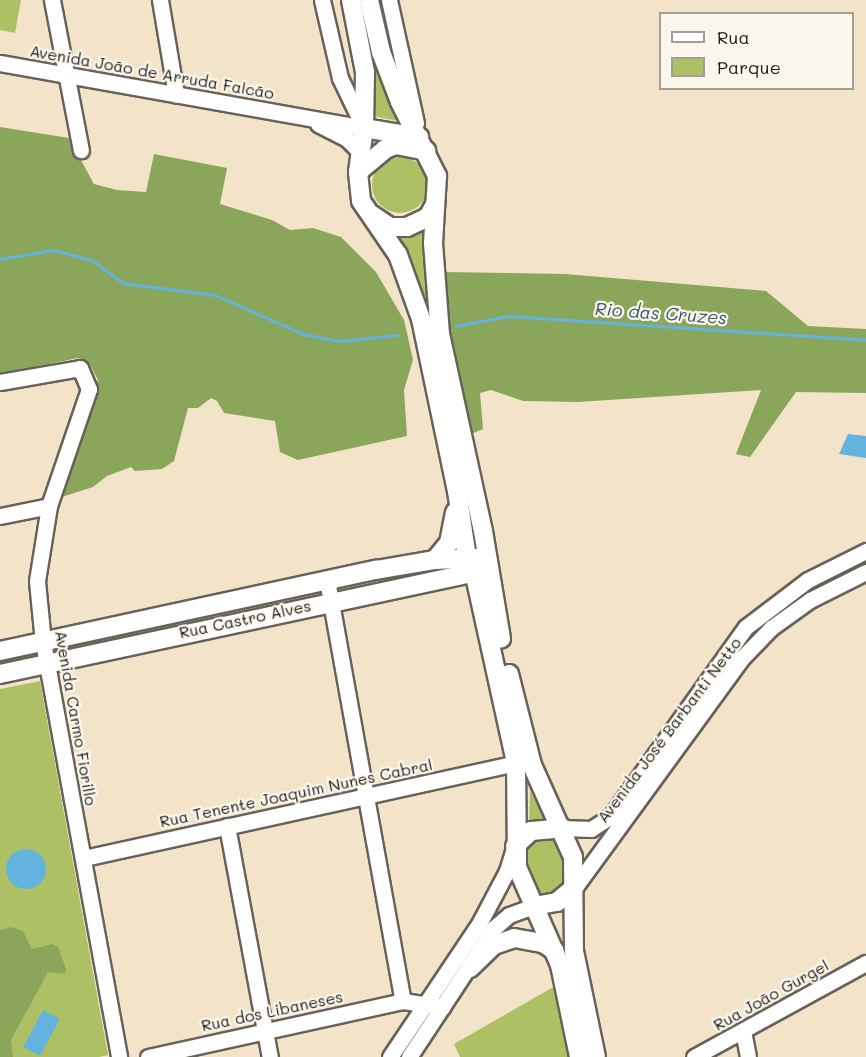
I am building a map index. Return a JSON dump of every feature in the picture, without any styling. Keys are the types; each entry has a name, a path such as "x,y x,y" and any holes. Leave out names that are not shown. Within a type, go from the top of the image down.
{"main road":[{"path":"351,0 365,72 364,128 358,172 361,201 398,255 413,290 458,495 499,632 532,765 563,828 573,857 574,951 596,1057"},
{"path":"369,0 381,52 400,102 437,176 433,263 440,334 483,531 479,562 516,763 515,846 523,887 555,951 579,1057"},
{"path":"364,128 422,144"},
{"path":"358,172 385,148 396,145 422,144"},
{"path":"368,212 390,226 407,227 428,216 434,206"},
{"path":"435,560 449,543 458,495"},
{"name":"Rua Castro Alves","path":"0,651 376,570 435,560 479,562"},
{"name":"Rua Castro Alves","path":"0,674 380,591 479,562"},
{"path":"376,570 380,591"},
{"path":"515,846 542,828 563,828"},
{"path":"534,906 557,902 575,887"},
{"path":"470,968 494,945 514,938 543,943 555,951"}],"street":[{"path":"52,0 81,150"},
{"path":"160,0 176,95"},
{"path":"322,0 340,78 364,128"},
{"path":"389,0 422,144"},
{"name":"Avenida João de Arruda Falcão","path":"0,63 364,128"},
{"name":"Avenida João de Arruda Falcão","path":"298,116 347,139 360,152"},
{"name":"Avenida Carmo Fiorillo","path":"0,382 80,368 89,389 49,506 37,581 43,642 119,1057"},
{"path":"0,516 49,506"},
{"name":"Avenida José Barbanti Netto","path":"563,828 591,829 611,816 724,652 751,623 808,580 866,551"},
{"name":"Avenida José Barbanti Netto","path":"575,887 741,659 771,628 810,600 866,572"},
{"path":"327,580 403,1001"},
{"name":"Rua Tenente Joaquim Nunes Cabral","path":"84,858 226,826 368,798 516,763"},
{"path":"226,826 270,1057"},
{"path":"390,1057 428,1004 479,924 507,872 515,846"},
{"path":"409,1057 470,968 494,928 509,915 534,906"},
{"name":"Rua João Gurgel","path":"694,1057 866,963"},
{"name":"Rua dos Libaneses","path":"148,1057 403,1001 444,1007"},
{"path":"743,1031 748,1057"}],"green space":[{"path":"0,0 21,0 15,33 0,30"},
{"path":"376,57 403,122 368,115 368,60"},
{"path":"0,127 69,138 94,184 117,190 146,192 154,154 227,168 220,204 272,220 290,230 313,228 341,237 376,272 404,320 413,360 404,390 407,436 298,460 280,452 275,421 224,413 217,401 211,398 198,408 188,408 174,461 162,469 135,471 131,467 107,476 93,487 59,498 98,380 90,365 78,358 0,374"},
{"path":"394,157 406,157 416,161 424,169 428,185 424,201 416,209 406,213 394,213 384,209 376,201 372,191 372,179 376,169 384,161"},
{"path":"428,230 481,549 476,550 429,323 414,271 395,237"},
{"path":"441,272 565,274 766,291 808,326 866,329 866,393 796,392 750,457 736,454 761,390 578,402 523,401 491,390 480,393 483,429 471,434 453,367"},
{"path":"40,681 108,1055 99,1057 0,1057 0,689"},
{"path":"530,791 546,820 529,823"},
{"path":"535,834 559,839 566,850 569,884 547,897 531,892 522,844"},
{"path":"11,927 23,931 32,949 52,944 58,947 66,969 65,974 48,972 11,1040 13,1057 0,1057 0,930"},
{"path":"555,986 569,1057 460,1057 454,1044"}],"water":[{"path":"848,434 866,436 866,458 839,454"},
{"path":"26,849 34,850 40,855 45,861 45,877 40,883 34,888 26,889 18,888 12,883 7,877 6,869 7,861 12,855 18,850"},
{"path":"43,1010 60,1019 40,1056 23,1047"}],"waterway":[{"path":"0,259 53,250 92,260 122,283 215,295 303,334 338,341 398,335"},
{"name":"Rio das Cruzes","path":"456,326 509,316 866,340"}]}
